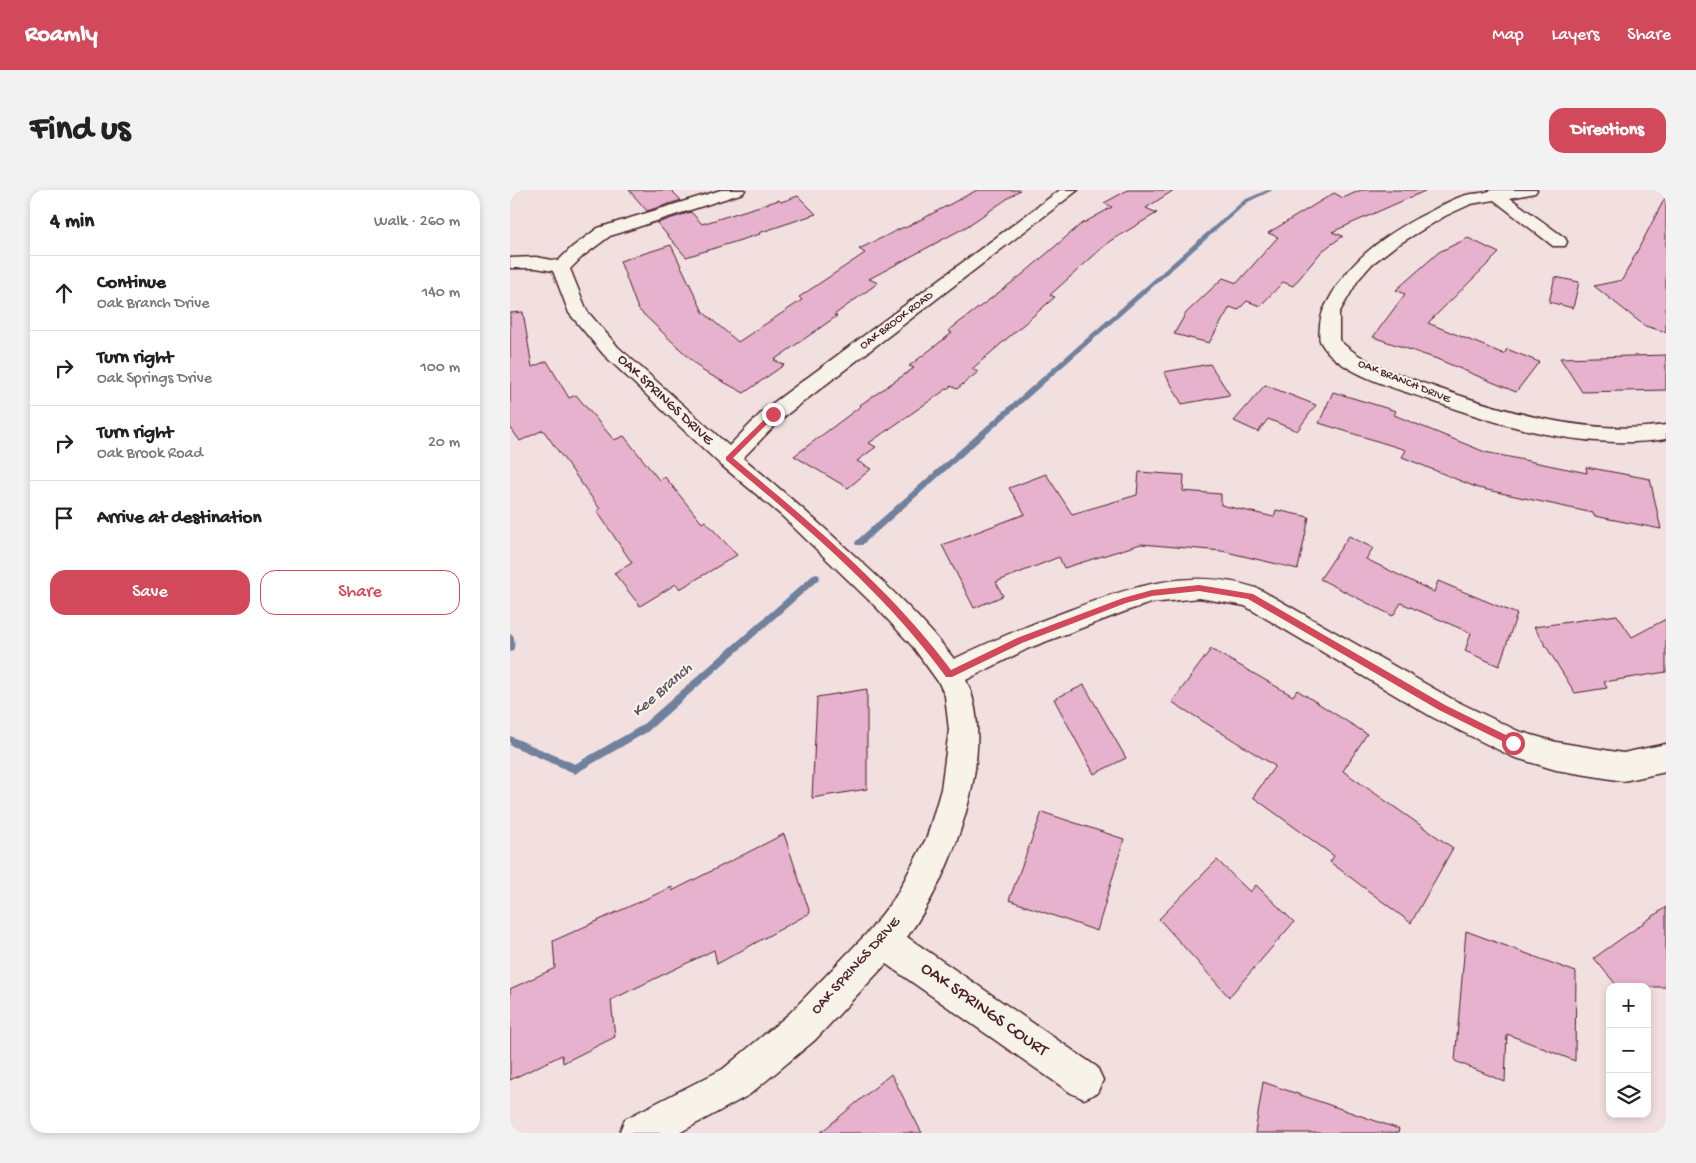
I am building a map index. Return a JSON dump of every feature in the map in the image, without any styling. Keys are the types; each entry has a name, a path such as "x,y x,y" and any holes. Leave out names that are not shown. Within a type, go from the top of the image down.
{"street":[{"path":"510,264 525,262 561,268 577,252 604,232 737,190"},
{"name":"OAK BROOK ROAD","path":"729,459 773,414 1070,190"},
{"name":"OAK BRANCH DRIVE","path":"1529,190 1467,200 1439,213 1388,242 1366,260 1350,278 1330,313 1329,341 1345,357 1359,365 1386,377 1486,413 1574,432 1637,436 1666,432"},
{"path":"1495,194 1559,242"},
{"name":"OAK SPRINGS DRIVE","path":"561,268 578,313 611,350 729,459 789,509 887,601 923,638 949,674 959,696 964,730 956,789 941,842 908,908 883,941 802,1026 736,1082 639,1133"},
{"path":"949,674 1019,640 1125,600 1152,593 1199,588 1250,596 1442,708 1513,743 1556,756 1623,767 1666,758"},
{"name":"OAK SPRINGS COURT","path":"883,941 1084,1080"}],"building":[{"path":"629,190 671,190 681,200 647,211"},
{"path":"977,190 1020,190 966,227 869,279 878,283 834,315 837,316 774,360 784,365 744,393 703,371 638,309 620,261 671,245 703,312 738,342 802,300 799,297 865,253 859,249 905,228"},
{"path":"1128,190 1174,190 1146,208 1157,213 1110,241 1050,295 1055,297 972,369 978,372 957,389 951,386 869,443 876,447 857,461 871,469 848,488 794,456 860,405 914,368 909,366 952,333 948,331 1023,274 1080,225 1112,207 1104,203"},
{"path":"1361,190 1427,190 1332,232 1343,236 1322,251 1293,286 1283,282 1260,306 1247,301 1238,310 1230,307 1209,343 1174,334 1186,313 1223,278 1237,283 1278,237 1268,233 1334,193 1343,198"},
{"path":"798,196 816,214 686,257 657,223 691,212 702,224"},
{"path":"1666,196 1666,332 1645,326 1594,286 1622,280"},
{"path":"1468,238 1499,253 1428,323 1504,354 1507,349 1539,362 1516,392 1437,359 1373,337 1405,294 1396,290 1439,252"},
{"path":"1555,277 1579,282 1573,308 1549,302"},
{"path":"523,312 532,367 547,361 569,398 576,395 614,440 624,436 659,480 665,477 702,523 705,521 737,555 680,589 676,584 640,606 614,573 632,563 597,511 600,509 543,430 520,441 510,427 510,313"},
{"path":"1666,355 1666,390 1582,392 1560,358"},
{"path":"1210,364 1230,395 1182,404 1164,372"},
{"path":"1265,385 1316,405 1297,431 1268,419 1258,432 1234,421"},
{"path":"1333,392 1396,411 1394,415 1485,452 1587,473 1586,467 1650,479 1661,529 1594,516 1593,513 1478,488 1402,457 1406,450 1319,423"},
{"path":"1139,472 1184,475 1183,491 1221,494 1221,505 1274,517 1276,510 1309,517 1298,569 1222,551 1141,544 1064,568 1059,557 996,582 1003,596 974,608 942,545 1025,514 1009,488 1046,474 1072,514 1137,495"},
{"path":"1349,536 1373,548 1366,559 1434,592 1438,581 1517,614 1499,666 1465,651 1471,633 1401,603 1393,616 1320,579"},
{"path":"1617,615 1632,637 1666,619 1666,672 1604,682 1607,688 1575,693 1534,627"},
{"path":"1211,649 1293,696 1297,690 1367,734 1343,771 1453,848 1411,923 1330,862 1334,856 1253,797 1275,766 1172,702"},
{"path":"1084,685 1126,758 1094,774 1054,699"},
{"path":"867,689 867,789 812,798 817,697"},
{"path":"1042,812 1124,839 1097,931 1009,900"},
{"path":"784,834 810,913 717,964 714,950 611,1000 615,1037 563,1063 562,1055 510,1080 510,989 555,968 553,941 672,887 672,891"},
{"path":"1217,860 1250,892 1256,885 1294,922 1229,997 1159,919"},
{"path":"1666,907 1666,987 1651,987 1651,983 1615,983 1594,958"},
{"path":"1466,931 1576,972 1575,1061 1507,1034 1505,1082 1455,1061"},
{"path":"891,1074 922,1133 820,1133"},
{"path":"1263,1082 1399,1129 1398,1133 1255,1133"}],"waterway":[{"path":"859,543 1246,201 1271,190"},
{"name":"Kee Branch","path":"510,740 575,769 644,729 816,577"},
{"name":"Kee Branch","path":"510,638 510,648"}],"route":[{"path":"773,414 729,459 789,509 887,601 923,638 949,674 1019,640 1125,600 1152,593 1199,588 1250,596 1442,708 1513,743"}]}
